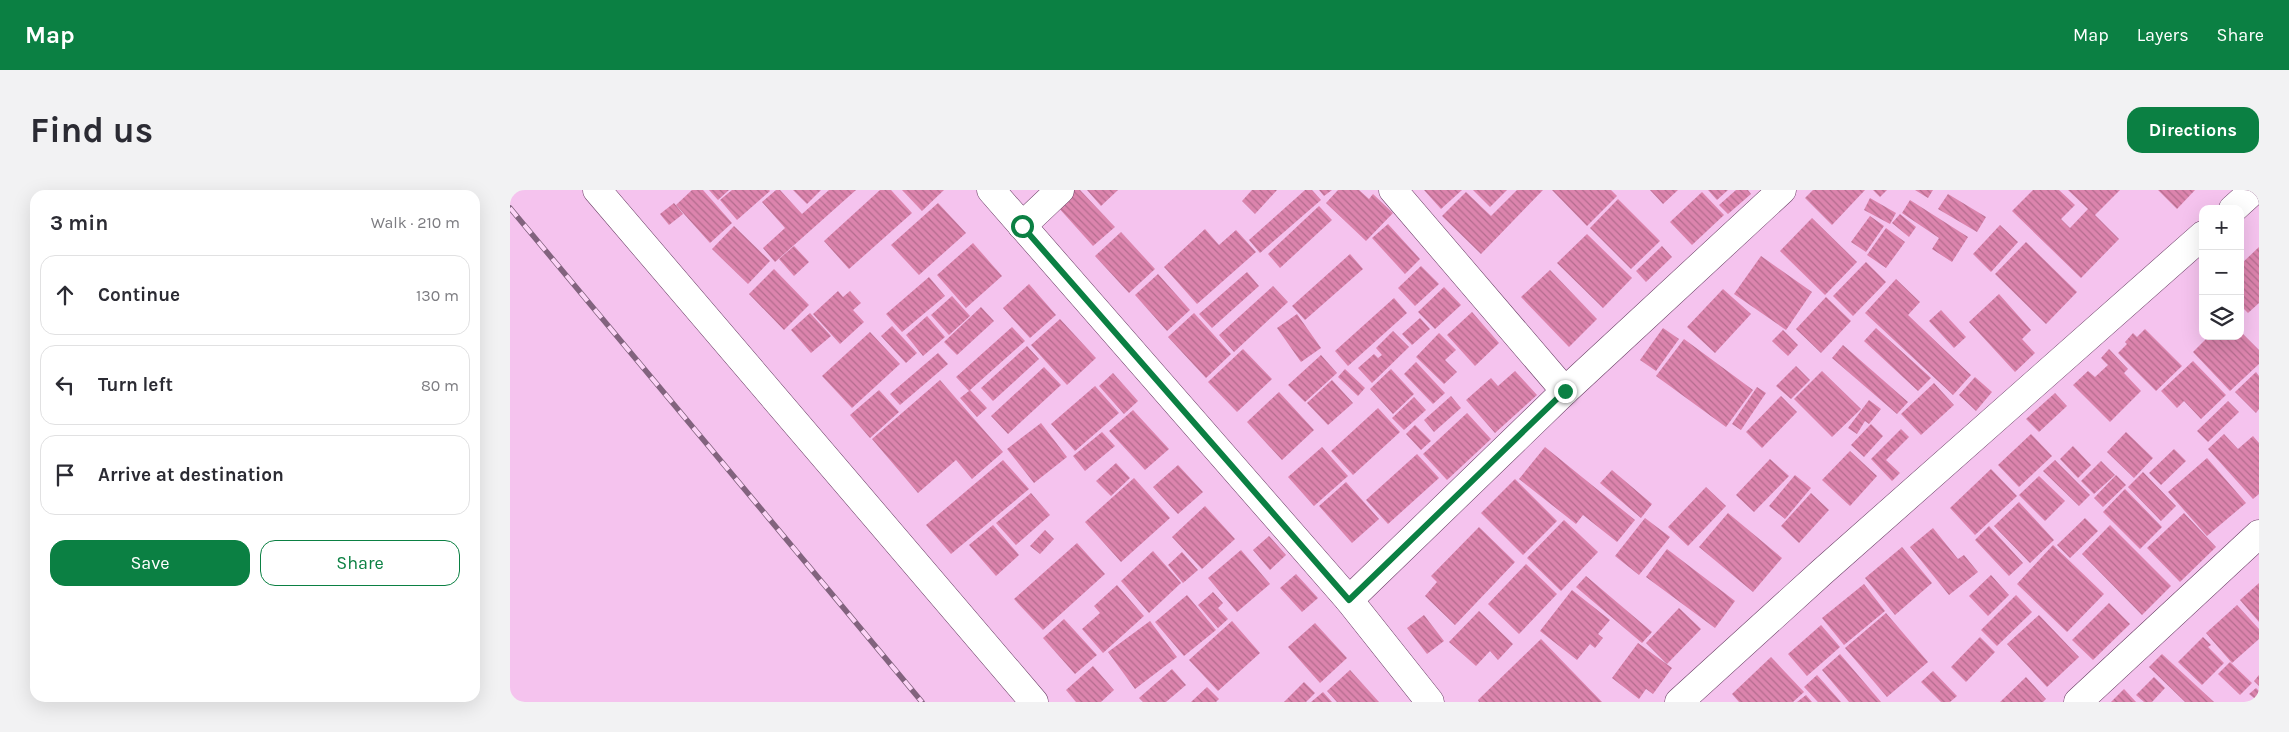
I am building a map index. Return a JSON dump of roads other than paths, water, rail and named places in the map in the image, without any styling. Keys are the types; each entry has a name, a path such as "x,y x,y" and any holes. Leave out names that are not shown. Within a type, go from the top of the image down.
{"street":[{"path":"597,190 1034,702"},
{"path":"991,190 1349,600 1430,702"},
{"path":"1022,226 1060,190"},
{"path":"1392,190 1565,391"},
{"path":"1349,600 1565,391 1779,191"},
{"path":"1679,702 1822,572 2199,239"},
{"path":"2078,702 2259,534"}],"railway":[{"path":"510,208 922,702"}]}
